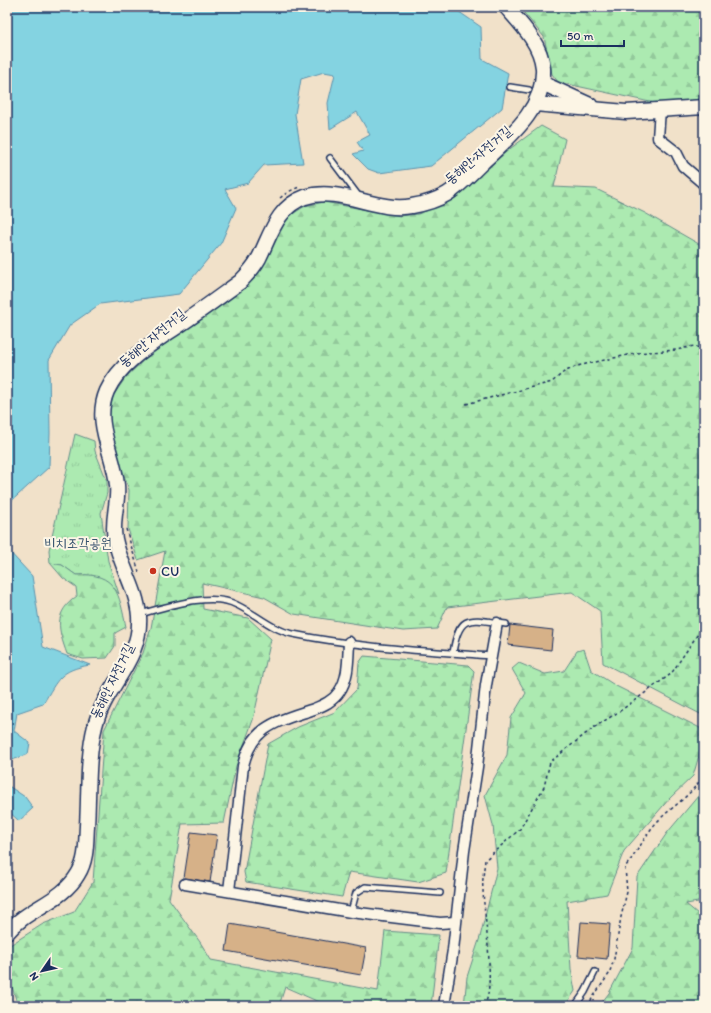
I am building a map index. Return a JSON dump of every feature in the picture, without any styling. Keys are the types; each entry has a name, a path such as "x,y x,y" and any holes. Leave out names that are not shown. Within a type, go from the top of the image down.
{"street":[{"path":"7,932 19,920 66,889 79,873 86,848 91,752 95,725 105,703 132,655 138,638 139,614 114,537 117,482 102,426 103,402 112,382 140,353 216,300 248,274 259,258 274,223 288,207 305,198 326,194 390,207 401,208 413,206 446,195 510,138 545,88 542,66 535,45 524,28 506,7"},
{"path":"545,88 600,109"},
{"path":"535,104 626,112 704,107"},
{"path":"660,109 658,138 676,152 682,166 704,184"},
{"path":"444,1006 464,851 477,767 490,656 502,623"},
{"path":"229,891 243,766 248,749 259,734 276,722 323,706 334,698 339,692 345,678 349,642"},
{"path":"184,884 351,912 440,923 455,922"}],"lane":[{"path":"510,87 529,90"},
{"path":"330,158 362,201"},
{"path":"139,614 192,602 224,600 237,604 282,631 349,642 490,656"},
{"path":"453,653 456,633 462,624 473,620 502,623"},
{"path":"351,912 356,893 365,887 440,893"},
{"path":"575,1006 585,992 594,972"}],"path":[{"path":"276,203 288,192 302,186"},
{"path":"466,404 552,382 564,372 592,362 637,353 676,350 694,346 704,349"},
{"path":"125,524 129,543 139,572"},
{"path":"484,1006 488,1000 489,970 483,889 485,860 520,829 544,787 550,762 587,733 671,674 704,625"},
{"path":"587,1006 609,974 614,959 621,917 628,892 625,867 638,852 652,828 692,790 704,773"},
{"path":"7,991 12,1006"}],"green space":[{"path":"519,7 704,7 704,103 673,107 558,82 552,74 544,37"},
{"path":"541,126 565,139 554,187 596,189 645,213 704,247 704,716 603,663 600,611 572,592 447,607 437,629 403,631 294,614 264,597 202,583 203,609 248,618 271,639 253,720 236,766 224,823 182,824 169,899 211,960 378,991 385,931 439,935 431,1006 328,1006 285,987 279,1006 18,1006 7,971 7,951 10,945 43,924 74,912 93,882 104,730 143,653 151,628 165,551 138,560 128,529 129,490 110,434 108,415 113,396 126,377 145,359 250,281 280,227 291,215 305,206 324,202 400,216 418,214 443,204 511,148"},
{"name":"비치조각공원","path":"75,434 94,441 95,451 107,481 107,493 101,513 108,561 119,594 110,584 100,578 89,575 76,575 62,565 50,563 49,550"},
{"path":"50,563 62,565 76,575 100,577 108,581 114,588 118,595 126,627 115,633 115,646 107,658 83,659 67,654 61,637 60,622 64,609 69,602 77,596 76,587 63,578"},
{"path":"584,649 591,670 616,686 700,728 703,742 693,776 670,798 624,851 607,894 567,901 571,969 575,991 565,1006 464,1006 467,977 480,937 497,868 493,825 485,795 507,755 511,718 526,693 512,669 519,663 545,674 564,671 577,651"},
{"path":"364,656 468,665 474,671 446,873 418,882 349,872 342,897 246,882 244,872 268,744 298,727 335,712 357,689 359,663"},
{"path":"704,789 704,901 686,904 704,919 704,1006 599,1006 609,993 633,948 637,877 667,833"}],"water":[{"path":"7,7 452,7 481,27 482,59 508,73 502,108 431,166 379,173 368,169 353,154 363,151 357,142 370,135 357,112 330,129 328,103 335,74 324,72 301,79 295,114 303,163 264,165 248,183 225,189 236,208 221,243 179,294 100,304 70,325 49,360 49,467 7,505"},
{"path":"7,549 32,576 43,647 90,665 72,670 61,677 52,688 43,704 17,713 14,731 30,743 28,754 7,762"},
{"path":"7,785 25,797 33,808 19,821 7,810"}],"building":[{"path":"510,625 553,630 551,650 508,645"},
{"path":"191,832 217,835 210,882 184,878"},
{"path":"581,922 610,924 607,959 578,956"},
{"path":"230,924 366,948 361,975 226,951"}],"place":[{"name":"CU","path":"153,571"}]}
